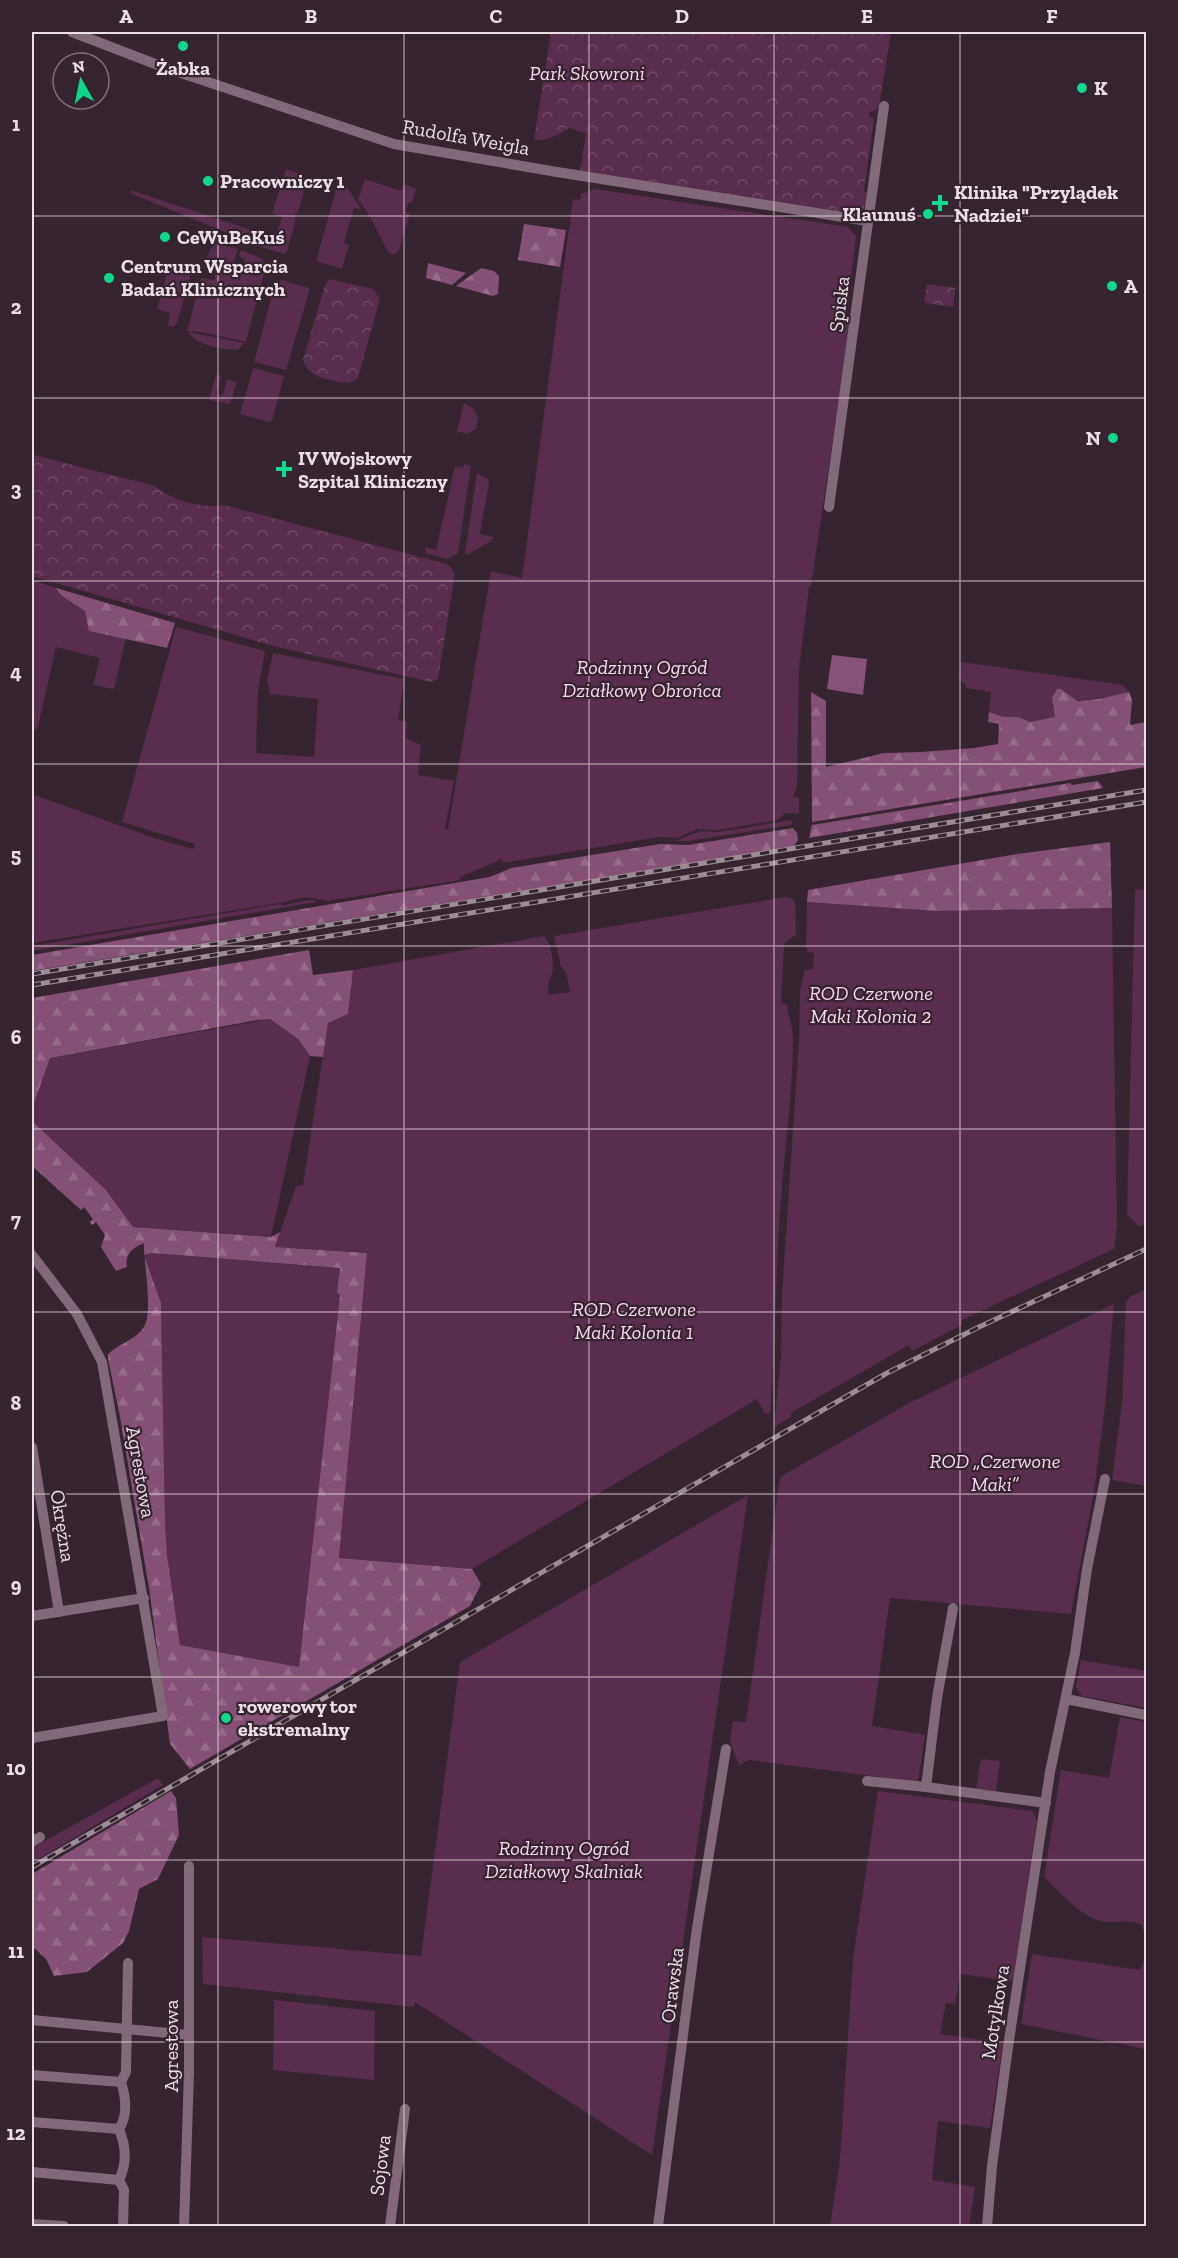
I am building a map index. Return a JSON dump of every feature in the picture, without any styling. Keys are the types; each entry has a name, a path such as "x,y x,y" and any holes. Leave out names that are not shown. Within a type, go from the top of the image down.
{"street":[{"name":"Rudolfa Weigla","path":"72,32 163,67 394,144 868,221"},
{"name":"Spiska","path":"829,507 884,106"},
{"name":"Agrestowa","path":"32,1255 76,1314 102,1362 163,1716 32,1738"},
{"name":"Okrężna","path":"32,1447 59,1612"},
{"name":"Motylkowa","path":"987,2226 992,2166 1008,2047 1050,1772 1075,1653 1087,1569 1105,1479"},
{"path":"32,1616 144,1598"},
{"path":"926,1787 937,1698 952,1608"},
{"path":"1066,1699 1146,1715"},
{"name":"Orawska","path":"658,2226 697,1928 726,1749"},
{"path":"867,1781 1046,1803"},
{"name":"Agrestowa","path":"184,2226 188,2154 189,1866"},
{"path":"119,2129 124,2121 125,2093 121,2082 126,2072 128,1963"},
{"path":"32,2020 189,2035"},
{"path":"32,2074 121,2082"},
{"name":"Sojowa","path":"390,2226 405,2109"},
{"path":"32,2122 119,2129"},
{"path":"119,2129 124,2142 124,2170 119,2180"},
{"path":"32,2172 119,2180"},
{"path":"119,2180 124,2190 123,2226"},
{"path":"32,2224 64,2226"}],"green space":[{"name":"Park Skowroni","path":"551,32 891,32 879,106 875,111 869,112 869,116 874,119 864,190 867,194 864,208 858,214 580,171 586,133 569,128 548,139 534,140"},
{"path":"286,169 301,174 298,184 305,187 298,213 294,218 296,218 287,252 284,254 130,193 131,190 275,238 282,217 272,213"},
{"path":"339,179 344,182 361,209 354,208 344,243 349,245 342,269 316,261"},
{"path":"365,179 401,191 404,184 416,189 412,203 408,203 406,212 410,214 399,250 394,255 388,252 368,213 358,200"},
{"name":"Rodzinny Ogród Działkowy Obrońca","path":"595,189 848,227 856,236 846,322 850,326 809,588 799,669 797,787 793,796 799,798 799,814 785,813 778,820 718,830 697,829 677,838 659,837 503,863 502,859 460,877 460,880 327,901 302,898 32,943 32,794 157,839 193,849 195,844 122,822 176,627 265,651 258,691 256,753 314,757 318,699 270,694 267,680 273,653 404,679 398,720 407,722 406,738 421,745 418,775 454,781 445,829 448,830 491,571 522,578 573,199 580,200 581,194"},
{"path":"524,224 566,230 560,267 518,260"},
{"path":"217,243 238,249 233,263 229,262 226,272 232,274 235,266 242,269 245,259 239,256 241,250 261,258 266,265 246,342 187,331 201,278 214,280 216,272 204,268 210,249"},
{"path":"428,263 466,273 452,285 426,278"},
{"path":"481,268 494,271 499,276 498,294 493,296 456,286"},
{"path":"168,269 191,274 177,323 172,327 168,326 170,313 157,309"},
{"path":"329,279 373,289 380,299 358,378 349,383 328,380 315,375 305,366 303,360 324,288"},
{"path":"281,280 309,288 286,370 254,362 275,284"},
{"path":"927,284 955,288 953,307 924,303"},
{"path":"188,332 244,343 239,349 219,348 197,340"},
{"path":"253,368 284,376 272,421 269,422 240,414"},
{"path":"216,375 221,376 218,396 223,394 227,379 237,382 230,404 209,400"},
{"path":"464,403 474,409 478,418 476,429 467,434 457,431"},
{"path":"32,456 155,486 169,495 198,505 224,505 447,564 452,568 454,579 438,679 431,682 273,646 32,576"},
{"path":"464,464 471,466 458,553 448,559 425,553 426,547 436,550 455,466 463,468"},
{"path":"477,473 488,479 489,483 480,534 494,537 467,555 465,554"},
{"path":"32,580 56,588 62,596 85,611 90,631 126,638 114,689 93,685 100,658 56,647 38,727 32,733"},
{"path":"56,588 175,623 167,648 89,631 85,611 62,596"},
{"path":"961,662 1123,685 1129,692 1110,697 1052,704 1056,717 1030,722 1018,717 1004,717 989,712 991,692 966,688 966,685 958,678"},
{"path":"1057,689 1061,689 1077,701 1129,692 1132,700 1130,725 1146,722 1146,767 812,822 811,692 826,701 826,767 884,753 974,748 998,744 999,724 988,722 989,712 1004,717 1018,717 1030,722 1055,717 1052,698"},
{"path":"1098,781 1103,788 809,838 812,825 1070,783 1072,785"},
{"path":"792,820 792,825 675,841 700,831 718,832"},
{"path":"793,828 798,840 794,846 32,971 32,955 490,877 511,868 660,844 688,845"},
{"path":"1110,842 1112,908 937,911 807,902 808,890 1017,854"},
{"path":"1135,889 1146,890 1146,1223 1139,1227 1127,1214"},
{"name":"ROD Czerwone Maki Kolonia 1","path":"786,897 795,900 796,934 784,944 781,1003 787,1004 793,1035 793,1059 779,1226 770,1413 765,1414 757,1399 472,1569 339,1558 367,1253 275,1247 296,1186 303,1185 328,1023 348,1014 353,970 544,936 553,960 553,971 548,985 549,995 570,992 554,936"},
{"path":"308,900 316,902 32,951 32,946"},
{"name":"ROD Czerwone Maki Kolonia 2","path":"807,902 937,911 1112,908 1117,1227 1114,1249 962,1320 962,1325 912,1351 909,1345 791,1413 791,1417 774,1427 781,1356 782,1294 799,1040 800,991 805,970 813,969 814,953 808,952 806,947"},
{"path":"309,950 313,975 353,970 348,1014 328,1023 323,1057 310,1056 298,1039 270,1019 258,1020 50,1058 32,1109 32,998"},
{"path":"270,1019 298,1039 310,1056 271,1237 133,1227 106,1190 32,1121 32,1109 50,1058"},
{"path":"32,1121 106,1190 133,1227 271,1237 280,1232 275,1247 367,1253 339,1558 472,1569 481,1584 470,1606 190,1769 170,1744 149,1588 108,1354 138,1334 146,1323 148,1301 145,1257 161,1303 165,1521 167,1555 180,1645 299,1667 340,1295 337,1292 340,1268 152,1253 144,1255 144,1243 131,1252 127,1258 127,1267 116,1271 101,1247 105,1235 96,1222 92,1225 90,1222 93,1219 84,1207 81,1210 32,1166"},
{"path":"152,1253 340,1268 337,1292 340,1294 299,1667 180,1645 167,1555 165,1521 161,1303 144,1255"},
{"path":"1146,1289 1146,1486 1112,1480 1122,1403 1126,1302 1131,1296"},
{"name":"ROD „Czerwone Maki”","path":"1114,1304 1105,1407 1094,1491 1071,1614 890,1598 872,1726 925,1735 918,1782 749,1760 739,1765 730,1742 733,1721 746,1722 780,1477 909,1403"},
{"name":"Rodzinny Ogród Działkowy Skalniak","path":"748,1495 652,2155 415,2002 414,2007 203,1984 202,1937 421,1956 460,1662"},
{"path":"1081,1660 1146,1671 1146,1708 1082,1696 1076,1687"},
{"path":"1120,1717 1146,1722 1146,1942 1142,1925 1096,1920 1072,1904 1044,1877 1061,1770 1109,1778"},
{"path":"981,1759 1000,1761 996,1791 976,1789"},
{"path":"158,1778 163,1785 32,1863 32,1848"},
{"path":"171,1791 176,1798 179,1835 158,1879 139,1889 129,1931 123,1943 87,1972 54,1976 46,1959 32,1946 32,1874"},
{"path":"878,1791 1032,1811 1037,1820 1013,1981 960,1974 955,2004 946,2003 940,2034 1003,2043 990,2128 938,2121 932,2180 975,2187 969,2226 830,2226 840,2159 853,1959"},
{"path":"1032,1954 1140,1970 1146,1954 1146,2049 1021,2024"},
{"path":"274,2000 375,2011 374,2080 273,2070"}],"shaded area":[{"path":"832,655 867,659 863,695 827,689"}],"railway":[{"path":"32,974 1146,790"},
{"path":"32,985 1146,802"},
{"path":"32,1867 887,1373 1146,1249"}],"place":[{"name":"Żabka","path":"183,46"},
{"name":"K","path":"1082,88"},
{"name":"Pracowniczy 1","path":"208,181"},
{"name":"Klinika \"Przylądek Nadziei\"","path":"940,203"},
{"name":"Klaunuś","path":"928,214"},
{"name":"CeWuBeKuś","path":"165,237"},
{"name":"Centrum Wsparcia Badań Klinicznych","path":"109,278"},
{"name":"A","path":"1112,286"},
{"name":"N","path":"1113,438"},
{"name":"IV Wojskowy Szpital Kliniczny","path":"284,469"},
{"name":"rowerowy tor ekstremalny","path":"226,1718"}]}
